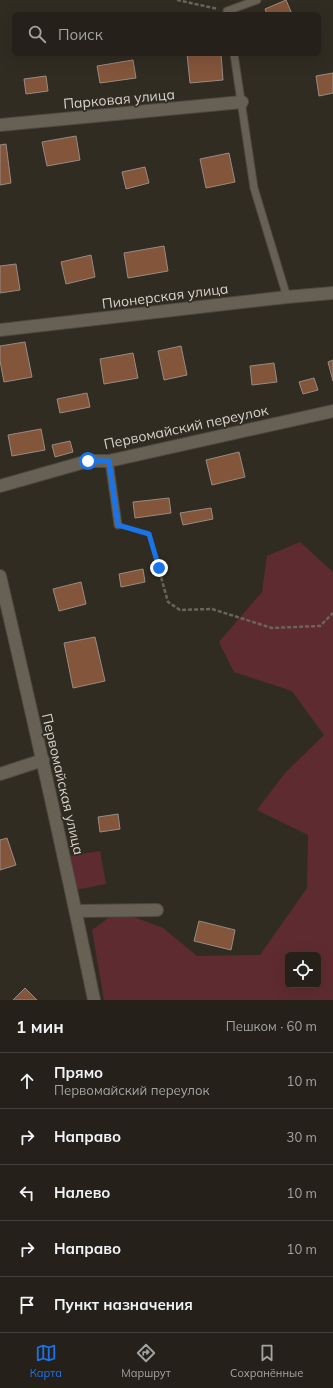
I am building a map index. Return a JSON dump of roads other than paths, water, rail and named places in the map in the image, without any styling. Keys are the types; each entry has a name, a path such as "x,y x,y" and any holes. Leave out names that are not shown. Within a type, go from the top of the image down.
{"street":[{"name":"Парковая улица","path":"0,125 242,102"},
{"name":"Пионерская улица","path":"0,330 333,293"},
{"name":"Первомайский переулок","path":"0,486 88,461 109,461 333,410"},
{"name":"Первомайская улица","path":"0,576 43,760 94,1000"},
{"path":"0,774 43,760"},
{"path":"76,911 157,910"}],"lane":[{"path":"227,12 257,0"},
{"path":"234,56 254,188 287,297"},
{"path":"109,461 118,525"}]}
